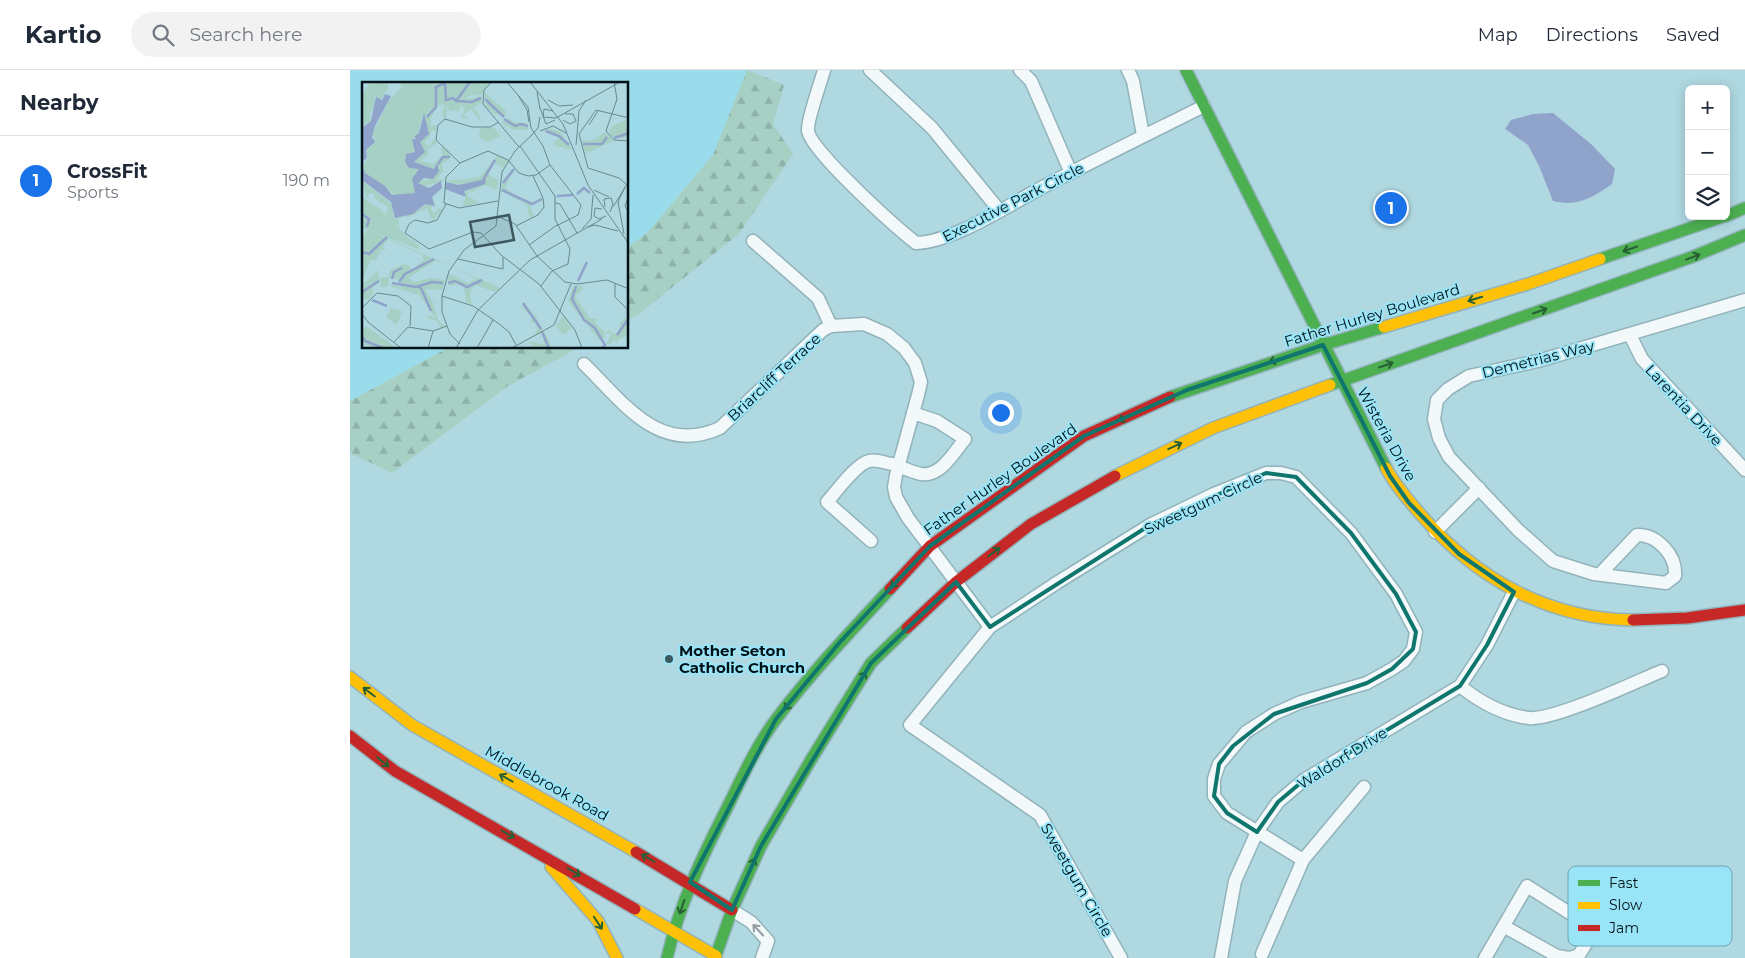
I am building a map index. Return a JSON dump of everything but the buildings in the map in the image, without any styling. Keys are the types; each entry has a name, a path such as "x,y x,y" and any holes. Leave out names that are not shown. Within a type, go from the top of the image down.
{"main road":[{"name":"Wisteria Drive","path":"1186,70 1340,381 1390,476 1435,532 1483,573 1514,592 1557,608 1655,622 1704,618 1745,610"},
{"name":"Father Hurley Boulevard","path":"1730,214 1745,208"},
{"name":"Father Hurley Boulevard","path":"667,958 673,931 690,882 741,780 776,719 840,642 930,546 1084,436 1187,390 1323,345 1528,284 1714,220"},
{"path":"350,736 395,771 532,848 717,957 732,910 761,846 871,663 956,582 1031,524 1130,466 1213,428 1340,381 1692,257 1745,235"},
{"name":"Middlebrook Road","path":"350,678 412,725 690,882 732,910"},
{"path":"532,848 579,895 613,947 617,958"}],"street":[{"name":"Executive Park Circle","path":"824,70 808,130 813,144 846,179 916,243 931,242 999,210 1143,135 1204,106"},
{"path":"870,70 932,128 999,210"},
{"path":"1020,70 1031,81 1072,172"},
{"path":"1128,70 1133,81 1143,135"},
{"path":"753,241 818,298 824,306 831,326"},
{"name":"Demetrias Way","path":"1600,574 1637,534 1646,534 1667,550 1676,568 1675,576 1666,583 1600,574 1553,561 1518,530 1449,456 1439,438 1434,419 1437,400 1448,389 1469,376 1538,361 1745,300"},
{"name":"Briarcliff Terrace","path":"584,364 648,425 665,434 684,438 703,436 727,422 823,330 831,326 864,324 887,334 904,348 915,363 921,382 898,466 894,486 896,497 908,518 956,582"},
{"name":"Larentia Drive","path":"1630,335 1642,359 1745,470"},
{"path":"871,541 827,502 862,464 869,461 879,461 923,474 932,473 941,468 965,439 937,421 914,413"},
{"name":"Sweetgum Circle","path":"1121,958 1040,815 910,725 990,627 1150,525 1186,507 1266,473 1281,473 1296,477 1351,533 1396,594 1416,632 1412,649 1404,661 1392,670 1367,683 1302,702 1274,714 1246,732 1219,764 1214,779 1214,796 1227,812 1303,860"},
{"path":"1435,532 1479,488"},
{"path":"956,582 990,627"},
{"name":"Waldorf Drive","path":"1221,958 1235,881 1257,832 1278,802 1304,780 1460,686 1487,646 1514,592"},
{"path":"1460,686 1494,708 1530,718 1550,716 1662,671"},
{"path":"1262,954 1303,860 1364,787"},
{"path":"1485,958 1505,927 1527,886 1568,911"},
{"path":"732,910 751,922 768,941 762,958"},
{"path":"1505,927 1557,956 1569,958 1579,955 1584,946"}],"highlighted area":[{"path":"1323,345 1390,476 1409,503 1459,554 1514,592 1487,645 1460,686 1304,780 1278,802 1257,832 1227,813 1214,796 1219,764 1233,746 1274,714 1367,683 1392,669 1413,649 1416,632 1396,594 1351,533 1296,477 1266,473 1186,507 1150,525 990,627 956,582 871,663 761,846 732,910 690,882 776,719 840,642 930,546 1084,436 1187,390"}],"shaded area":[{"path":"350,70 747,70 713,155 648,232 629,246 629,82 362,82 362,349 446,349 350,401"},
{"path":"1553,113 1592,145 1615,169 1612,184 1584,200 1570,203 1553,201 1528,145 1505,129 1511,120 1533,114"}],"green space":[{"path":"747,70 784,85 773,124 793,154 739,234 640,313 629,319 629,246 648,232 713,155"},
{"path":"446,349 576,349 508,386 392,473 350,453 350,401"}],"traffic: fast":[{"path":"1186,70 1386,468"},
{"path":"1730,214 1745,208"},
{"path":"1600,259 1713,220"},
{"path":"1330,385 1692,257 1745,235"},
{"path":"1170,397 1323,345 1384,327"},
{"path":"667,958 672,937 693,879 763,738 804,684 890,589"},
{"path":"715,958 732,910 761,846 812,758 871,663 907,628"}],"traffic: slow":[{"path":"1384,327 1528,284 1600,259"},
{"path":"1115,476 1213,428 1330,385"},
{"path":"1386,468 1407,499 1443,539 1466,559 1491,576 1516,591 1543,603 1572,612 1602,618 1633,620"},
{"path":"350,677 412,725 636,852"},
{"path":"551,867 598,921 617,958"},
{"path":"635,909 716,956"}],"traffic: jam":[{"path":"890,589 930,546 1084,436 1170,397"},
{"path":"907,628 956,582 1031,524 1115,476"},
{"path":"1633,620 1687,618 1745,610"},
{"path":"350,736 395,771 635,909"},
{"path":"636,852 732,910"}],"place":[{"name":"CrossFit","path":"1391,208"},
{"name":"Mother Seton Catholic Church","path":"669,659"}]}
